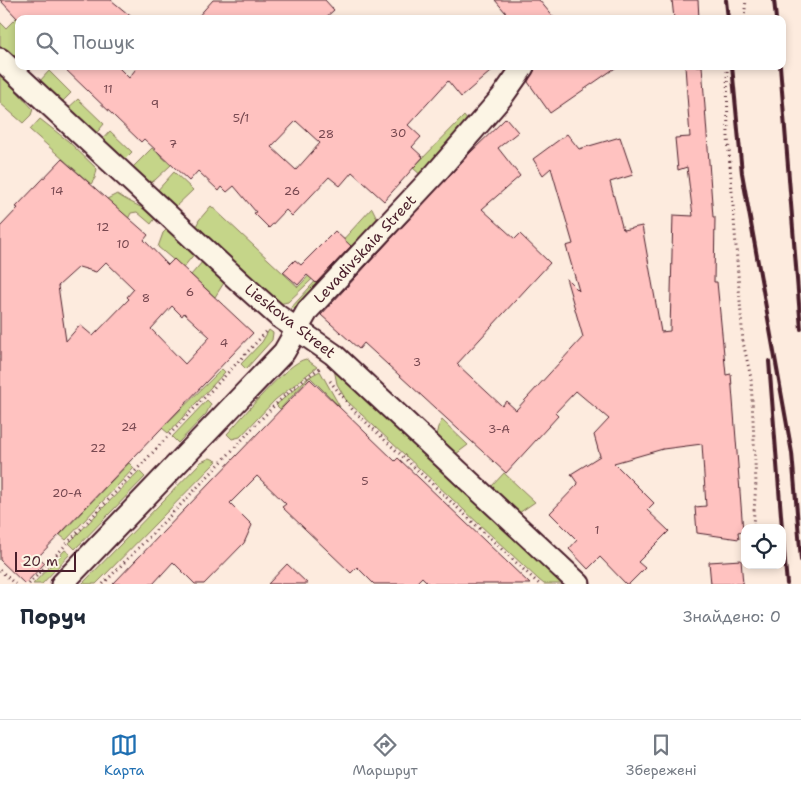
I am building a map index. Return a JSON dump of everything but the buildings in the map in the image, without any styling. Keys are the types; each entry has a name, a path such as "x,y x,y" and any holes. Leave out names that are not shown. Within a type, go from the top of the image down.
{"street":[{"name":"Lieskova Street","path":"0,59 232,275 278,316 297,329 327,360 579,584"},
{"name":"Levadivskaia Street","path":"62,584 284,352 308,310 436,173 502,97 521,70"}],"path":[{"path":"744,15 746,0"},
{"path":"727,70 728,137 744,342 751,378 756,483 753,524"},
{"path":"103,584 226,457 260,418 290,390 327,360 353,410 540,584"},
{"path":"0,570 15,584"}],"green space":[{"path":"15,19 15,61 0,47 0,22 6,28"},
{"path":"49,71 71,93 60,104 38,83"},
{"path":"0,73 33,109 31,115 23,123 0,103"},
{"path":"78,99 104,124 94,136 66,110"},
{"path":"464,116 471,125 423,177 413,168"},
{"path":"40,119 68,141 97,169 91,184 30,130"},
{"path":"110,131 132,152 122,162 100,142"},
{"path":"152,148 171,165 147,185 130,170"},
{"path":"174,172 193,190 173,209 155,193"},
{"path":"117,194 156,217 151,224 137,212 131,213 128,219 107,199"},
{"path":"211,206 298,287 321,263 324,268 288,302 279,304 195,229 199,220"},
{"path":"372,208 380,224 342,263 329,255"},
{"path":"168,228 195,253 183,268 158,247 163,233"},
{"path":"203,261 225,281 215,297 191,275"},
{"path":"329,266 335,271 315,294 297,308 290,309"},
{"path":"269,330 273,333 272,340 246,369 241,364 262,342"},
{"path":"306,359 317,367 275,400 240,437 232,439 227,434 265,392 288,370 298,362"},
{"path":"222,369 225,372 168,433 162,428"},
{"path":"334,369 564,584 544,584 539,580 346,400 337,384"},
{"path":"320,371 340,407 310,377 280,409 276,405 309,377"},
{"path":"207,400 211,404 206,414 178,443 172,437"},
{"path":"442,420 468,445 456,454 436,436"},
{"path":"210,458 217,461 96,584 82,584 201,462"},
{"path":"129,463 134,468 66,540 60,535"},
{"path":"139,471 145,477 75,549 69,543"},
{"path":"504,473 535,502 519,513 491,487"},
{"path":"65,550 70,554 42,584 33,584"}],"railway":[{"path":"726,0 728,15"},
{"path":"774,0 776,15"},
{"path":"732,70 742,173 792,453 801,560"},
{"path":"780,70 801,329"},
{"path":"769,361 782,524"},
{"path":"786,569 787,584"}]}
